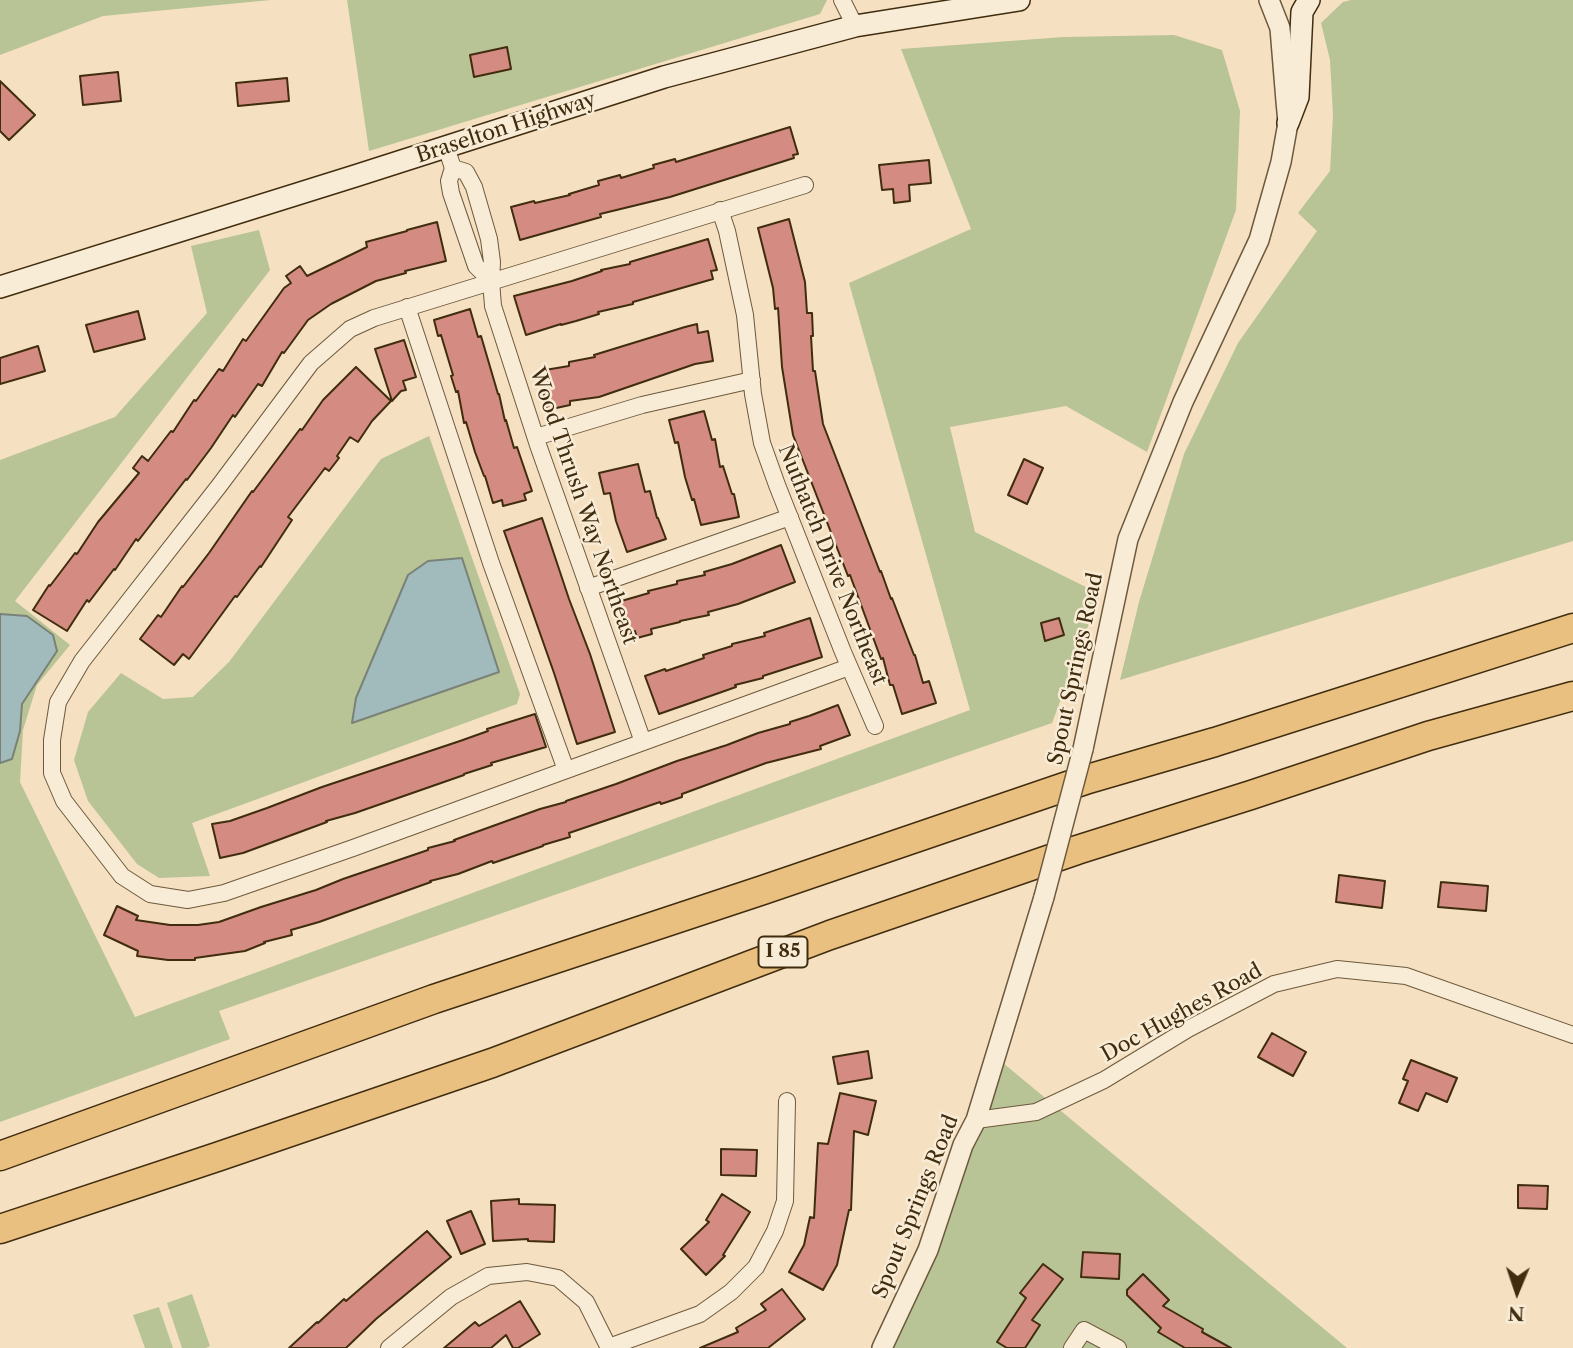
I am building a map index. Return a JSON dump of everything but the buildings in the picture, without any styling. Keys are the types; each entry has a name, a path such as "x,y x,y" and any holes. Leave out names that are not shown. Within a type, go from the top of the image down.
{"highway":[{"path":"0,1156 434,999 1088,779 1573,628"},
{"name":"I 85","path":"0,1228 492,1063 830,935 1077,850 1428,736 1573,696"}],"main road":[{"name":"Braselton Highway","path":"0,287 664,77 855,26 1019,0"},
{"path":"1288,123 1298,97 1302,12 1309,0"}],"street":[{"path":"842,0 855,26"},
{"name":"Spout Springs Road","path":"882,1348 928,1250 963,1145 976,1120 1044,897 1083,749 1128,539 1182,402 1259,240 1281,162 1288,123 1280,27 1269,0"},
{"path":"446,147 453,168 449,181 451,193 476,266 491,281"},
{"name":"Wood Thrush Way Northeast","path":"453,168 466,172 474,187 489,239 493,306 643,743"},
{"path":"805,185 407,307 350,329 311,363 82,661 58,702 52,740 52,773 64,801 122,876 150,894 188,900 224,893 849,667"},
{"name":"Nuthatch Drive Northeast","path":"720,211 727,231 744,315 762,443 874,726"},
{"path":"407,307 491,563 566,770"},
{"path":"536,437 642,405 752,380"},
{"path":"589,588 790,517"},
{"name":"Doc Hughes Road","path":"976,1120 1036,1112 1104,1080 1188,1029 1274,984 1338,970 1406,976 1573,1035"},
{"path":"389,1348 451,1297 488,1276 527,1272 558,1278 586,1302 609,1348 700,1314 732,1292 756,1267 775,1231 785,1200 787,1101"},
{"path":"1072,1348 1084,1330 1118,1348"}],"green space":[{"path":"0,0 271,0 103,16 0,55"},
{"path":"347,0 827,0 820,14 369,151"},
{"path":"1573,0 1573,541 1120,680 1139,602 1184,454 1238,343 1317,231 1298,213 1330,171 1333,115 1330,60 1321,23 1343,2"},
{"path":"1174,35 1222,50 1240,111 1236,210 1147,452 1066,406 950,427 975,532 1100,594 1052,723 219,1011 230,1039 0,1122 0,763 12,759 20,731 22,704 57,651 27,616 0,614 0,460 115,417 207,313 191,246 259,230 270,270 15,601 70,645 37,685 23,730 20,782 135,1017 970,710 849,283 971,229 901,49 1064,37"},
{"path":"429,436 520,694 517,704 192,823 210,876 159,878 137,864 88,801 74,760 88,712 121,673 163,699 193,697 229,662 381,459"},
{"path":"991,1053 1347,1348 879,1348"},
{"path":"192,1294 210,1346 206,1348 182,1348 167,1303"},
{"path":"159,1307 173,1348 145,1348 133,1315"}],"water":[{"path":"462,558 499,672 352,723 356,698 408,575 428,561"},
{"path":"0,614 27,616 53,635 57,651 22,704 20,731 12,759 0,763"}]}
